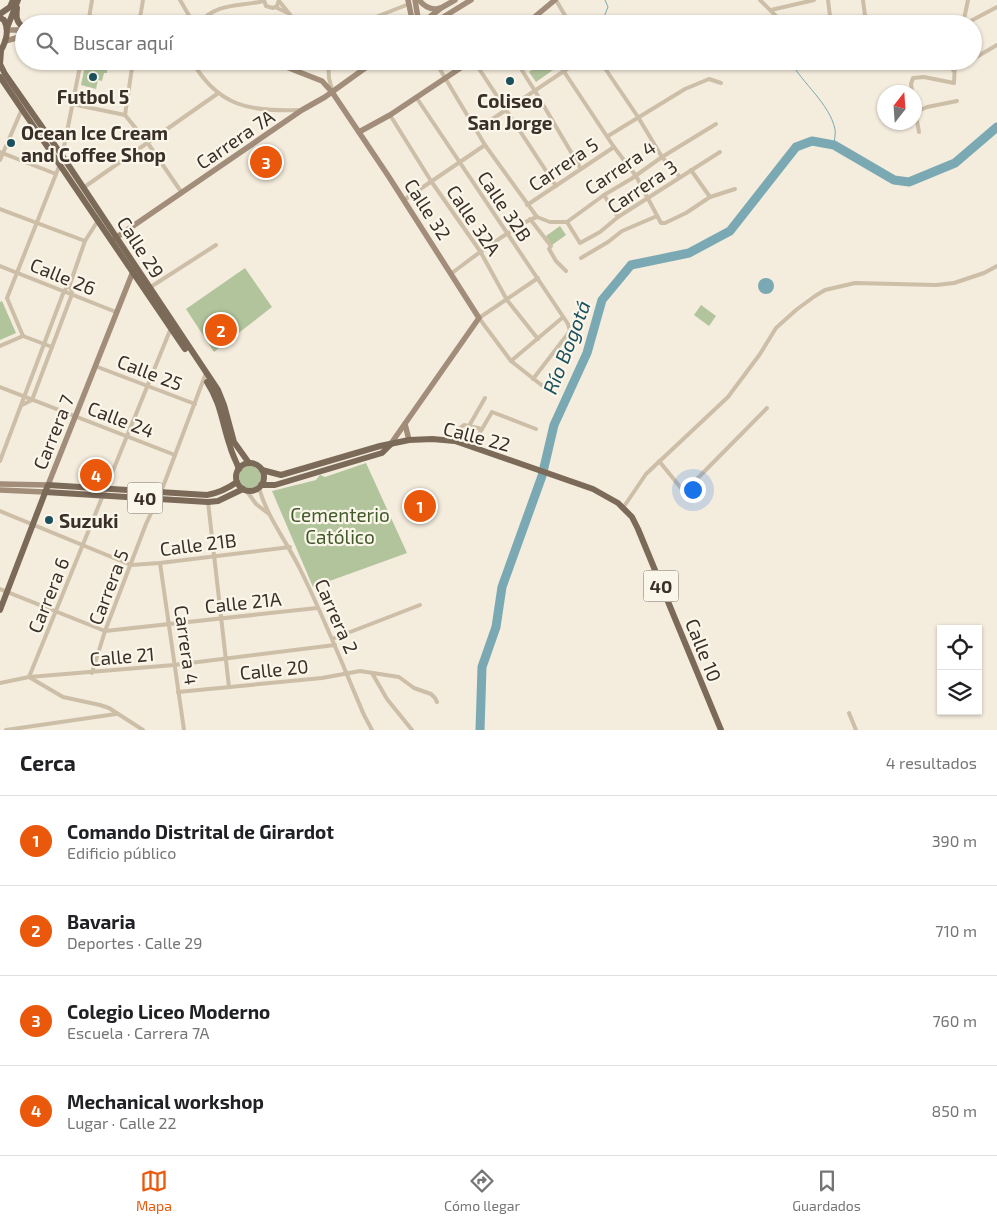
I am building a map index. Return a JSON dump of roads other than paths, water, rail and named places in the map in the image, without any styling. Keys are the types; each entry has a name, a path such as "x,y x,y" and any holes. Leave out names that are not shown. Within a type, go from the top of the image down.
{"main road":[{"path":"7,29 4,20 0,16 16,1"},
{"path":"0,52 16,1"},
{"path":"16,1 16,15"},
{"name":"Calle 29","path":"0,52 2,69 23,106 97,222 114,239"},
{"name":"Calle 29","path":"0,77 63,157 134,270 205,376 220,405 229,445 239,468"},
{"name":"Calle 29","path":"147,289 171,328 205,376 218,390 234,442 249,463"},
{"name":"Calle 22","path":"262,470 280,475 290,474 380,446 409,440 443,439 472,446 561,477"},
{"name":"Calle 22","path":"260,486 275,485 382,454 390,445"},
{"path":"244,490 237,482 236,473 239,468 249,463"},
{"name":"40","path":"249,463 257,465 262,470"},
{"path":"260,486 264,478 262,470"},
{"name":"Calle 10","path":"561,477 593,489 622,508 632,518 721,730"},
{"name":"40","path":"104,492 216,494 228,489 237,482"},
{"name":"40","path":"47,488 208,502 218,501 244,490 253,491 260,486"},
{"name":"Carrera 7","path":"0,610 47,488"}],"street":[{"path":"90,15 92,0"},
{"path":"140,15 143,0"},
{"path":"180,0 189,15"},
{"path":"208,15 227,6 264,0 268,7"},
{"path":"419,0 428,8 435,10 455,0"},
{"path":"447,15 471,0"},
{"path":"538,15 556,0 565,15"},
{"path":"760,0 776,15"},
{"path":"771,10 814,0"},
{"path":"828,0 830,15"},
{"path":"863,0 865,15"},
{"path":"966,15 968,0"},
{"path":"275,7 279,1 290,15"},
{"path":"379,15 411,1"},
{"path":"411,1 412,15"},
{"path":"411,1 416,15"},
{"path":"254,3 275,7 288,13"},
{"path":"432,15 444,6"},
{"path":"981,15 997,7"},
{"path":"7,29 15,29"},
{"path":"5,41 15,38"},
{"path":"982,54 997,46"},
{"path":"23,336 7,298 63,157 79,70"},
{"path":"125,115 132,70"},
{"path":"197,70 217,94 243,106 263,110 302,110"},
{"name":"Calle 32","path":"294,70 322,81 332,92 452,273 479,318 511,361 548,391"},
{"path":"330,70 332,92"},
{"name":"Carrera 7A","path":"114,239 363,70"},
{"path":"440,70 485,145 537,217 550,222 567,222"},
{"path":"359,132 458,70"},
{"path":"478,70 556,186"},
{"path":"522,70 581,169"},
{"path":"606,70 662,157 680,177"},
{"path":"911,85 913,78 924,77 954,83 953,70"},
{"path":"476,130 564,71 614,147 636,176 661,223 686,213 710,197 735,189"},
{"name":"Carrera 5","path":"608,136 685,89 709,79 721,83"},
{"path":"83,188 217,94"},
{"name":"Calle 32B","path":"416,97 538,278 562,318 568,324 570,331 533,379"},
{"path":"922,109 957,101"},
{"path":"72,104 125,115 147,142 182,193"},
{"path":"0,160 1,153 23,106"},
{"name":"Calle 32A","path":"390,114 430,182 480,252 507,300 538,339"},
{"name":"Carrera 4","path":"567,222 604,195 716,124"},
{"path":"404,200 485,145"},
{"name":"Carrera 5","path":"527,205 614,147"},
{"name":"Carrera 3","path":"567,222 580,243 600,232 618,217 720,152"},
{"path":"1,153 56,174"},
{"path":"691,170 710,197"},
{"path":"604,195 618,217"},
{"path":"0,210 85,242"},
{"path":"581,258 622,231 657,216"},
{"name":"Carrera 5","path":"452,273 507,234 530,219 537,217"},
{"path":"530,219 551,246 549,250 552,255 566,271"},
{"path":"0,461 2,450 22,405 64,291 70,284 85,242 97,222"},
{"path":"147,289 216,245"},
{"name":"Calle 26","path":"0,266 116,312"},
{"path":"622,508 646,474 728,397 760,354 776,328 815,296 825,290 854,283 936,285 954,283 984,273 997,266"},
{"name":"Carrera 7","path":"47,488 134,270"},
{"path":"390,445 479,318 538,278"},
{"path":"22,405 32,400 72,294 70,284"},
{"path":"0,300 7,298"},
{"path":"511,361 562,318"},
{"name":"Carrera 6","path":"29,677 171,328"},
{"path":"0,346 23,336 52,347"},
{"name":"Calle 25","path":"95,366 194,404"},
{"name":"Carrera 5","path":"92,673 105,631 205,376"},
{"name":"Calle 24","path":"0,387 175,455"},
{"path":"469,426 485,398"},
{"path":"660,461 681,488 687,489 767,408"},
{"path":"472,446 492,412 536,428"},
{"path":"405,424 409,440"},
{"path":"458,435 460,428 464,425 482,430"},
{"path":"0,484 47,488"},
{"name":"Carrera 2","path":"260,486 262,501 290,547 312,592 317,608 372,730"},
{"path":"0,490 47,488"},
{"name":"Carrera 2","path":"244,490 256,504 270,515"},
{"path":"208,502 229,687"},
{"name":"Calle 21B","path":"0,511 131,565 290,547"},
{"name":"Carrera 4","path":"160,563 184,730"},
{"name":"Calle 21A","path":"0,589 105,631 317,608"},
{"path":"332,639 420,605"},
{"name":"Calle 21","path":"0,683 29,677 174,665 335,645"},
{"name":"Calle 20","path":"178,692 322,678 360,671 398,677 414,688 431,694 437,702"},
{"path":"372,673 387,700 412,730"},
{"path":"29,677 63,698 100,705 143,730"},
{"path":"850,713 856,730"},
{"path":"6,730 116,714"}],"water":[{"path":"766,278 774,286 766,294 758,286"}],"waterway":[{"path":"605,0 608,7 605,15"},
{"path":"796,70 822,102 832,120 835,129 834,145"},
{"name":"Río Bogotá","path":"480,730 482,667 496,627 502,587 542,476 554,425 587,353 602,300 631,265 689,253 730,231 796,147 812,141 834,145 894,180 909,182 955,163 997,127"}],"place":[{"name":"Futbol 5","path":"93,77"},
{"name":"Coliseo San Jorge","path":"510,81"},
{"name":"Ocean Ice Cream and Coffee Shop","path":"11,143"},
{"name":"Colegio Liceo Moderno","path":"266,162"},
{"name":"Bavaria","path":"221,330"},
{"name":"Mechanical workshop","path":"96,475"},
{"name":"Comando Distrital de Girardot","path":"420,506"},
{"name":"Suzuki","path":"49,520"}],"park label":[{"name":"Cementerio Católico","path":"340,525"}]}
